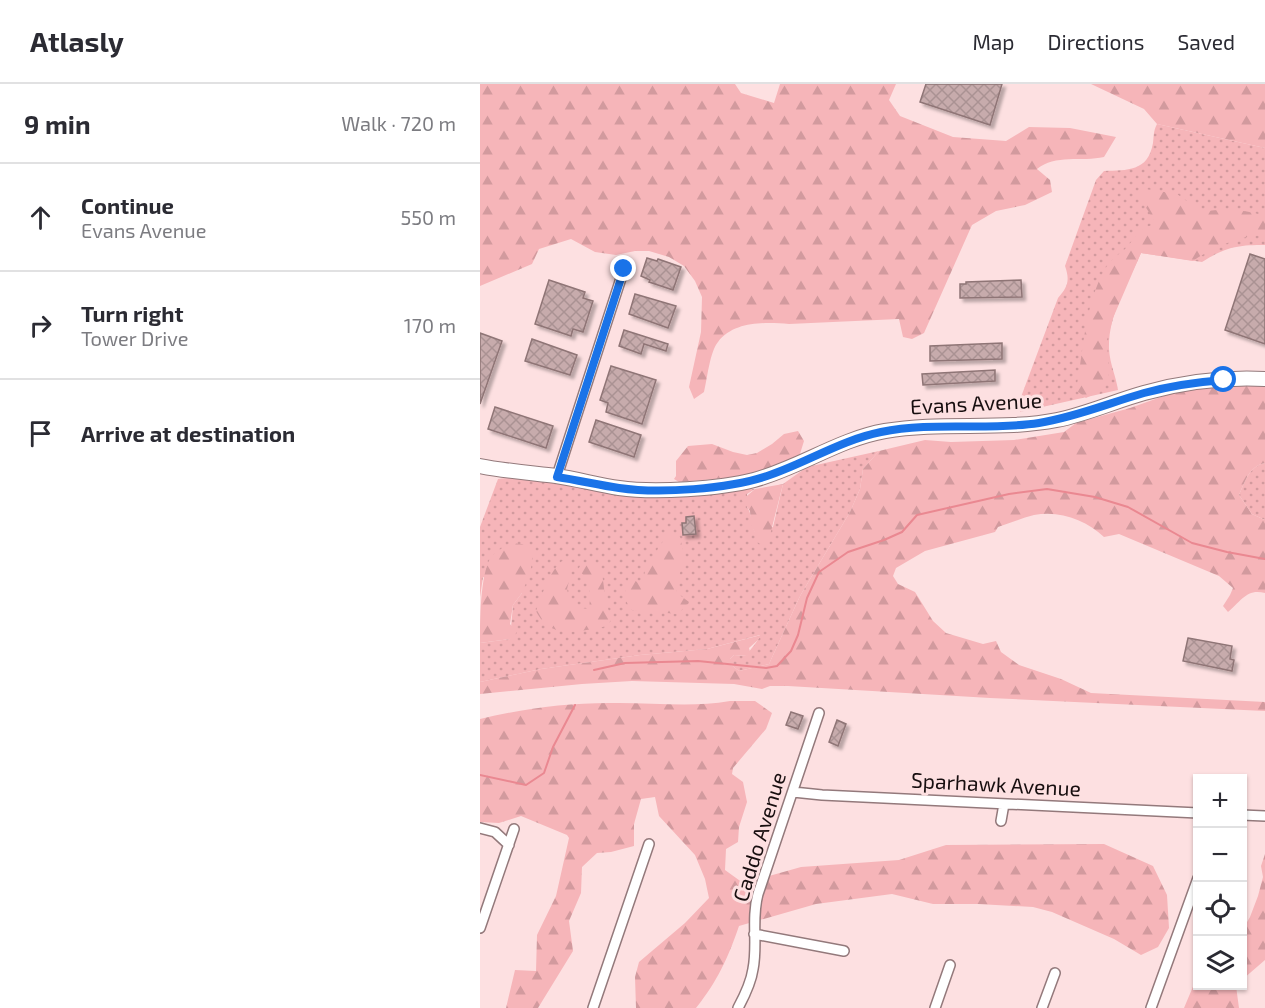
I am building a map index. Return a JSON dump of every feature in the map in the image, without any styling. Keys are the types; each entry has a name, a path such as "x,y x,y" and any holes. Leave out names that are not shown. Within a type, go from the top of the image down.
{"street":[{"path":"557,477 624,269"},
{"name":"Evans Avenue","path":"480,466 638,489 682,489 738,484 769,476 846,442 884,431 1036,423 1072,416 1144,393 1176,386 1212,381 1265,379"},
{"name":"Caddo Avenue","path":"738,1008 749,986 754,968 754,907 819,713"},
{"name":"Sparhawk Avenue","path":"793,792 1193,813"},
{"path":"1001,822 1004,804"},
{"path":"1247,815 1265,816"},
{"path":"480,828 495,832 509,845"},
{"path":"480,928 514,829"},
{"path":"593,1008 649,844"},
{"path":"1151,1008 1196,882"},
{"path":"754,934 844,951"},
{"path":"935,1008 950,965"},
{"path":"1042,1008 1054,973"}],"green space":[{"path":"480,84 735,84 741,93 774,103 780,84 896,84 889,100 900,116 953,137 1006,141 1029,127 1070,128 1116,137 1104,157 1060,160 1044,164 1037,169 1050,180 1052,192 1025,205 996,211 972,225 924,333 912,339 903,337 899,319 750,324 732,330 715,346 704,392 694,399 689,387 701,332 702,297 695,281 684,266 669,257 649,251 616,255 595,252 571,239 539,249 532,264 480,286"},
{"path":"1091,84 1265,84 1265,148 1157,124 1144,109"},
{"path":"1157,124 1265,148 1265,245 1232,248 1202,262 1141,253 1112,324 1109,349 1118,390 1020,412 1021,397 1058,298 1067,283 1065,266 1096,180 1104,171 1135,168 1141,164 1150,152"},
{"path":"1145,189 1177,194 1202,212 1234,210 1265,216 1265,236 1257,235 1238,239 1217,247 1193,261 1141,253 1113,318 1107,340 1109,382 1100,391 1086,398 1076,390 1093,298 1109,263 1141,230 1156,224 1139,196"},
{"path":"1223,384 1265,384 1265,463 1251,471 1239,495 1252,514 1265,520 1265,593 1249,594 1228,612 1223,606 1233,588 1219,576 1119,534 1104,537 1081,521 1053,514 1030,516 998,527 995,532 925,551 896,568 893,576 898,584 915,592 933,621 946,633 983,644 996,641 1001,652 1019,665 1061,679 1091,693 1265,702 1265,711 788,686 770,686 762,689 734,684 632,681 480,694 480,682 541,669 640,655 707,649 761,635 749,648 751,655 734,655 730,659 730,664 739,671 769,664 800,596 850,512 860,489 863,469 879,451 925,440 951,442 1014,440 1064,432 1076,423 1130,408 1178,391"},
{"path":"798,431 804,441 799,457 781,465 739,477 679,482 674,479 676,461 688,446 712,444 747,455 757,453 784,434"},
{"path":"879,451 863,469 860,489 850,512 800,596 769,664 739,671 730,664 730,659 734,655 747,656 760,635 707,649 640,655 541,669 480,682 480,643 510,639 513,605 522,593 483,577 480,597 480,527 498,479 517,478 575,486 642,491 755,489 747,494 747,507 755,532 773,527 783,484 807,467"},
{"path":"1265,463 1265,520 1252,514 1239,495 1251,471"},
{"path":"783,484 769,539 766,543 760,544 756,541 751,525 750,511 742,500 755,489"},
{"path":"670,532 680,537 685,559 676,584 677,593 689,602 678,614 632,610 626,598 629,577 643,583 647,558 655,557 658,548"},
{"path":"510,543 522,544 534,551 530,573 522,593 513,605 510,624 517,633 510,639 480,643 481,599 487,565 493,555"},
{"path":"562,561 568,563 571,573 567,589 570,603 580,608 589,609 590,598 590,588 586,578 578,570 582,562 593,564 602,572 611,620 607,626 567,632 550,627 542,620 536,611 550,577"},
{"path":"755,701 772,713 766,729 733,768 732,774 743,782 747,802 739,827 738,842 726,849 725,870 743,883 755,869 751,881 801,867 899,860 946,845 1104,844 1153,866 1167,895 1169,928 1158,947 1141,955 1114,939 1052,912 1033,907 933,904 892,894 816,904 739,926 721,969 696,1008 636,1008 635,977 639,962 685,923 709,898 705,879 695,855 659,816 655,797 641,799 634,824 634,846 597,853 582,867 581,893 569,921 573,951 538,1008 506,1008 515,970 536,971 537,935 556,896 569,838 567,835 521,816 499,823 480,822 480,719 560,705 685,704"},
{"path":"1265,854 1265,960 1247,976 1247,922 1263,877 1261,866"},
{"path":"1193,987 1193,990 1237,990 1239,1008 1184,1008"}],"building":[{"path":"926,84 1002,84 990,125 920,102"},
{"path":"1250,254 1265,259 1265,344 1225,330"},
{"path":"647,258 657,261 658,259 681,267 673,290 649,282 650,280 641,276"},
{"path":"549,280 585,292 583,298 593,301 583,332 573,329 571,336 535,324"},
{"path":"1021,280 1022,297 960,298 960,284 966,284 966,282"},
{"path":"635,294 676,306 668,328 629,314"},
{"path":"624,330 668,344 666,351 644,344 641,354 619,346"},
{"path":"480,333 502,341 480,404"},
{"path":"532,339 577,355 570,375 525,361"},
{"path":"1002,343 1002,359 930,361 930,346"},
{"path":"611,366 656,380 642,424 606,412 608,403 600,400"},
{"path":"995,370 995,381 923,385 922,374"},
{"path":"495,407 553,426 546,448 488,429"},
{"path":"596,420 641,435 634,457 589,442"},
{"path":"694,516 696,534 683,535 682,523 686,523 686,517"},
{"path":"1188,638 1232,646 1230,659 1234,660 1232,671 1183,661"},
{"path":"791,712 803,716 798,729 786,725"},
{"path":"837,720 846,724 838,746 829,742"}],"waterway":[{"path":"594,670 625,663 698,661 766,668 777,666 791,651 798,635 807,598 819,572 848,552 902,532 917,515 1009,494 1047,489 1095,497 1128,507 1192,543 1265,559"},
{"path":"480,775 526,785 544,773 553,747 575,705"}],"route":[{"path":"624,269 557,477 647,490 738,484 769,476 846,442 884,431 1008,425 1057,420 1144,393 1198,382 1224,380"}]}
